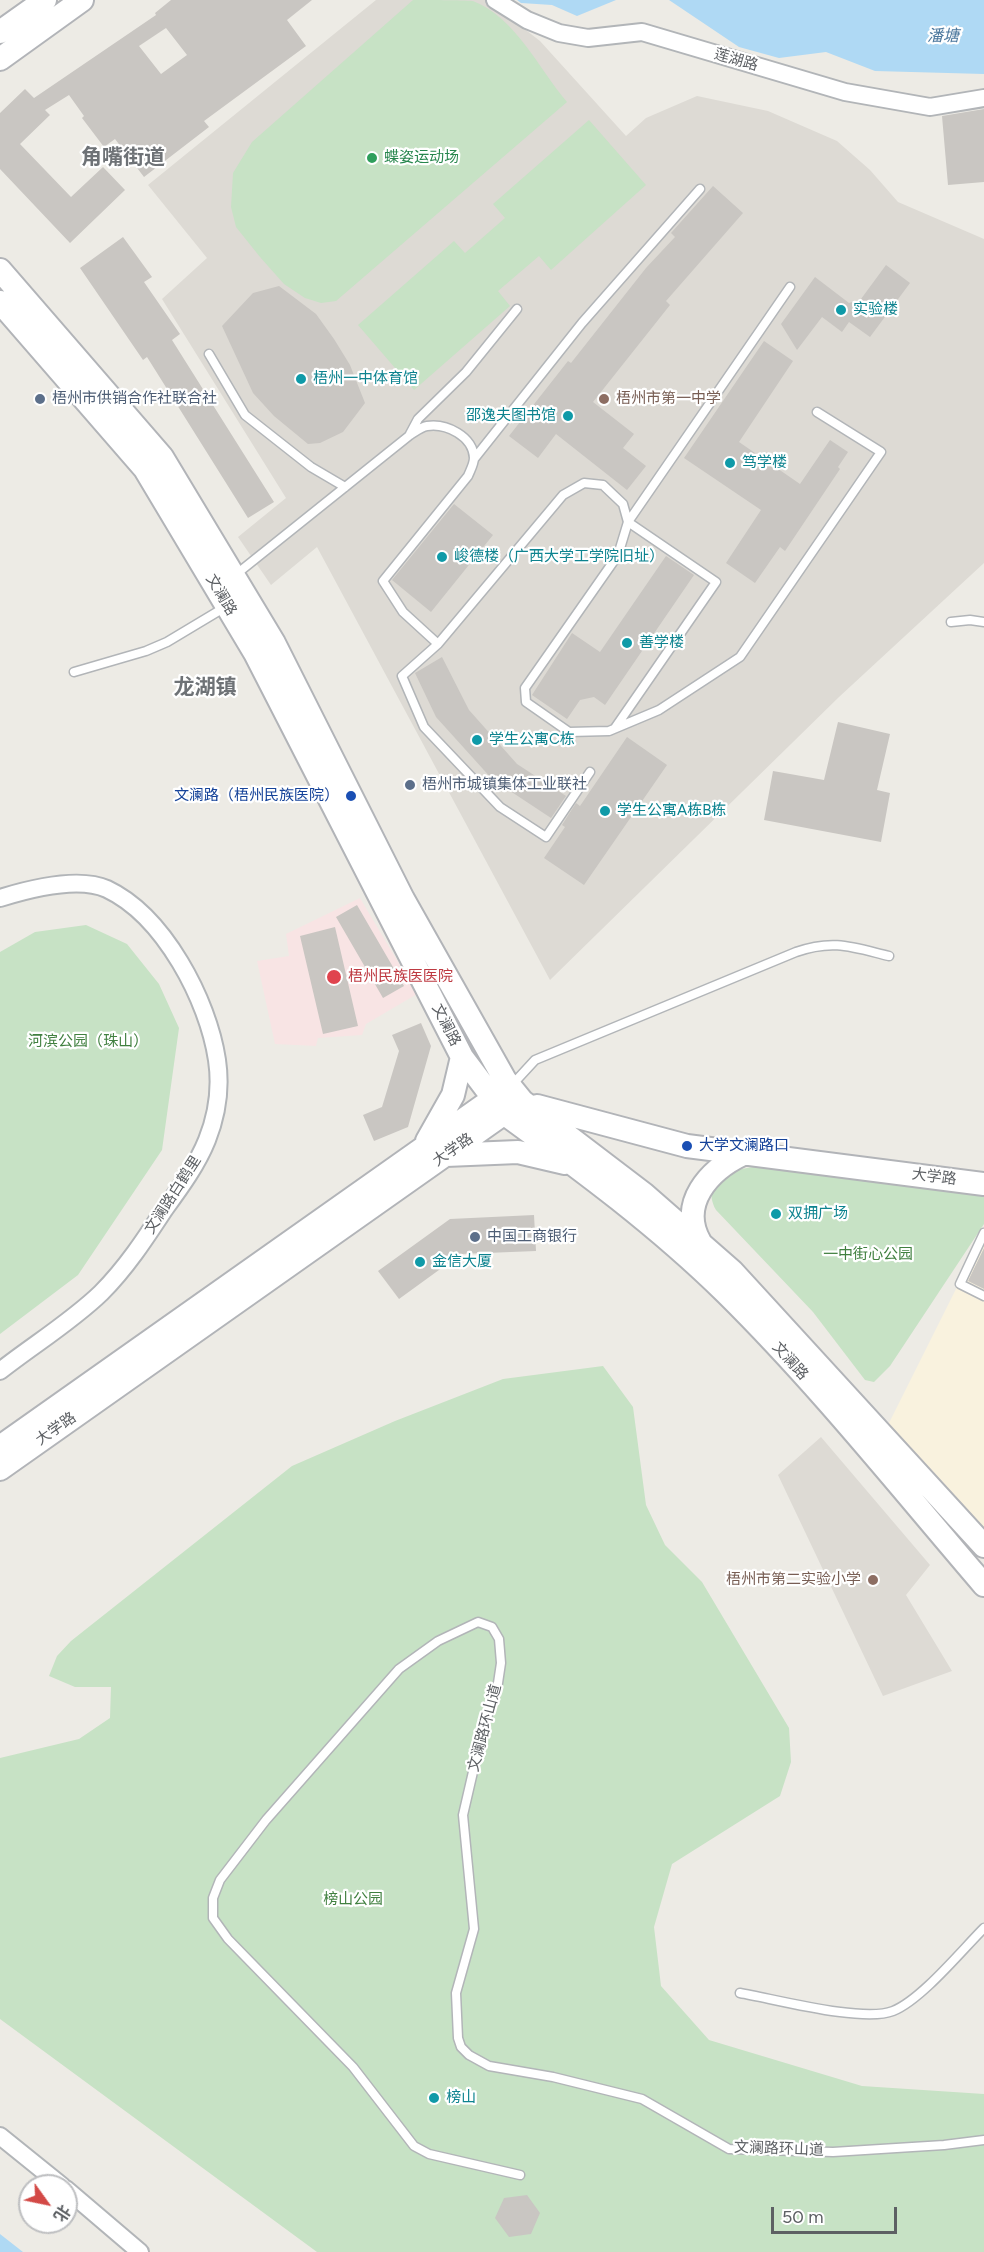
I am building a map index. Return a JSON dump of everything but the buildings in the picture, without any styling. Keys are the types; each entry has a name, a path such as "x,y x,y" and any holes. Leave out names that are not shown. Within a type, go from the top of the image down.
{"main road":[{"path":"0,32 45,0"},
{"path":"0,59 82,0"},
{"name":"文澜路","path":"0,270 162,457 274,643 403,899 484,1047 507,1100 644,1194 732,1270 984,1546"},
{"name":"文澜路","path":"0,302 145,469 255,653 462,1058 577,1167 632,1208 725,1292 789,1359 984,1585"},
{"path":"422,1150 453,1095 462,1058"},
{"name":"大学路","path":"0,1469 445,1156 507,1100"},
{"name":"大学路","path":"0,1447 422,1150 507,1100 687,1146 984,1184"},
{"path":"445,1156 518,1152 577,1167"},
{"path":"700,1243 692,1223 691,1212 696,1198 714,1172 743,1154"}],"street":[{"name":"莲湖路","path":"495,0 527,20 559,33 588,38 642,32 845,92 930,106 984,99"},
{"name":"文澜路白鹤里","path":"0,898 50,885 77,884 105,888 129,902 171,949 198,997 210,1028 217,1061 218,1091 215,1115 206,1142 188,1176 135,1254 100,1294 0,1371"},
{"path":"0,2136 47,2174"},
{"path":"78,2199 140,2252"}],"lane":[{"path":"438,644 404,612 383,580 468,476 474,459 582,323 700,189"},
{"path":"790,288 628,522 618,555 525,688 526,702 569,732 615,729 659,710 740,657 881,452 818,412"},
{"path":"410,435 418,419 466,372 517,309"},
{"path":"209,354 245,415 311,467 345,487"},
{"path":"234,576 424,426 441,426 460,434 472,449 474,459"},
{"path":"590,772 546,837 500,807 424,727 402,676 438,644 563,495 585,483 603,485 623,504 628,522 716,582 615,729"},
{"path":"74,672 137,654 167,642 227,606"},
{"path":"951,622 970,620 984,622"},
{"path":"507,1100 535,1060 796,952 818,944 832,944 889,956"},
{"path":"984,1233 960,1284 984,1296"},
{"name":"文澜路环山道","path":"520,2175 429,2154 414,2146 353,2067 228,1939 213,1918 213,1898 220,1880 266,1820 356,1714 399,1669 418,1653 461,1627 478,1622 492,1627 499,1639 501,1663 498,1683 482,1733 464,1815 474,1929 456,1993 458,2038 461,2047 469,2055 489,2066 553,2077 642,2099 729,2149 833,2152 944,2145 984,2140"},
{"path":"740,1993 869,2015 892,2011 910,2001 984,1928"}],"shaded area":[{"name":"梧州市第一中学","path":"376,0 487,0 540,41 626,136 646,118 697,96 768,111 837,141 870,170 898,202 984,239 984,563 839,697 550,980 317,547 271,585 238,537 286,498 162,299 207,258 148,185"},
{"name":"梧州民族医医院","path":"360,898 417,994 366,1024 362,1035 318,1038 316,1046 275,1044 257,961 289,956 286,934"},
{"path":"984,1233 984,1546 883,1435"},
{"name":"梧州市第二实验小学","path":"821,1437 930,1565 906,1595 952,1671 883,1696 778,1475"}],"green space":[{"name":"蝶姿运动场","path":"413,0 473,1 488,9 502,19 526,46 567,102 336,301 321,303 305,298 284,284 236,227 231,207 233,173 252,142"},
{"path":"589,120 646,185 551,270 539,256 498,291 510,306 414,390 358,325 454,241 465,253 505,218 493,204"},
{"name":"河滨公园（珠山）","path":"86,925 127,944 159,984 179,1028 162,1150 78,1275 0,1334 0,952 35,932"},
{"name":"一中街心公园","path":"761,1166 984,1190 984,1224 890,1366 874,1382 865,1380 813,1312 716,1210 712,1189 722,1176 741,1169"},
{"name":"榜山公园","path":"603,1366 633,1407 646,1505 665,1545 702,1582 789,1728 791,1762 780,1796 672,1864 654,1927 661,1986 709,2040 862,2086 984,2094 984,2252 317,2252 0,2019 0,1758 79,1739 110,1718 111,1687 75,1687 49,1676 57,1656 71,1641 292,1466 395,1421 503,1379"}],"water":[{"path":"517,0 616,0 577,16 552,5 521,3"},
{"name":"潘塘","path":"669,0 984,0 984,74 875,71 826,52 779,58 739,47"},
{"path":"0,2234 23,2252 0,2252"}],"place":[{"name":"蝶姿运动场","path":"372,158"},
{"name":"实验楼","path":"841,310"},
{"name":"梧州一中体育馆","path":"301,379"},
{"name":"梧州市供销合作社联合社","path":"40,399"},
{"name":"梧州市第一中学","path":"604,399"},
{"name":"邵逸夫图书馆","path":"568,416"},
{"name":"笃学楼","path":"730,463"},
{"name":"峻德楼（广西大学工学院旧址）","path":"442,557"},
{"name":"善学楼","path":"627,643"},
{"name":"学生公寓C栋","path":"477,740"},
{"name":"梧州市城镇集体工业联社","path":"410,785"},
{"name":"文澜路（梧州民族医院）","path":"351,796"},
{"name":"学生公寓A栋B栋","path":"605,811"},
{"name":"梧州民族医医院","path":"334,977"},
{"name":"大学文澜路口","path":"687,1146"},
{"name":"双拥广场","path":"776,1214"},
{"name":"中国工商银行","path":"475,1237"},
{"name":"金信大厦","path":"420,1262"},
{"name":"梧州市第二实验小学","path":"873,1580"},
{"name":"榜山","path":"434,2098"}],"district":[{"name":"角嘴街道","path":"123,158"},
{"name":"龙湖镇","path":"205,688"}]}
